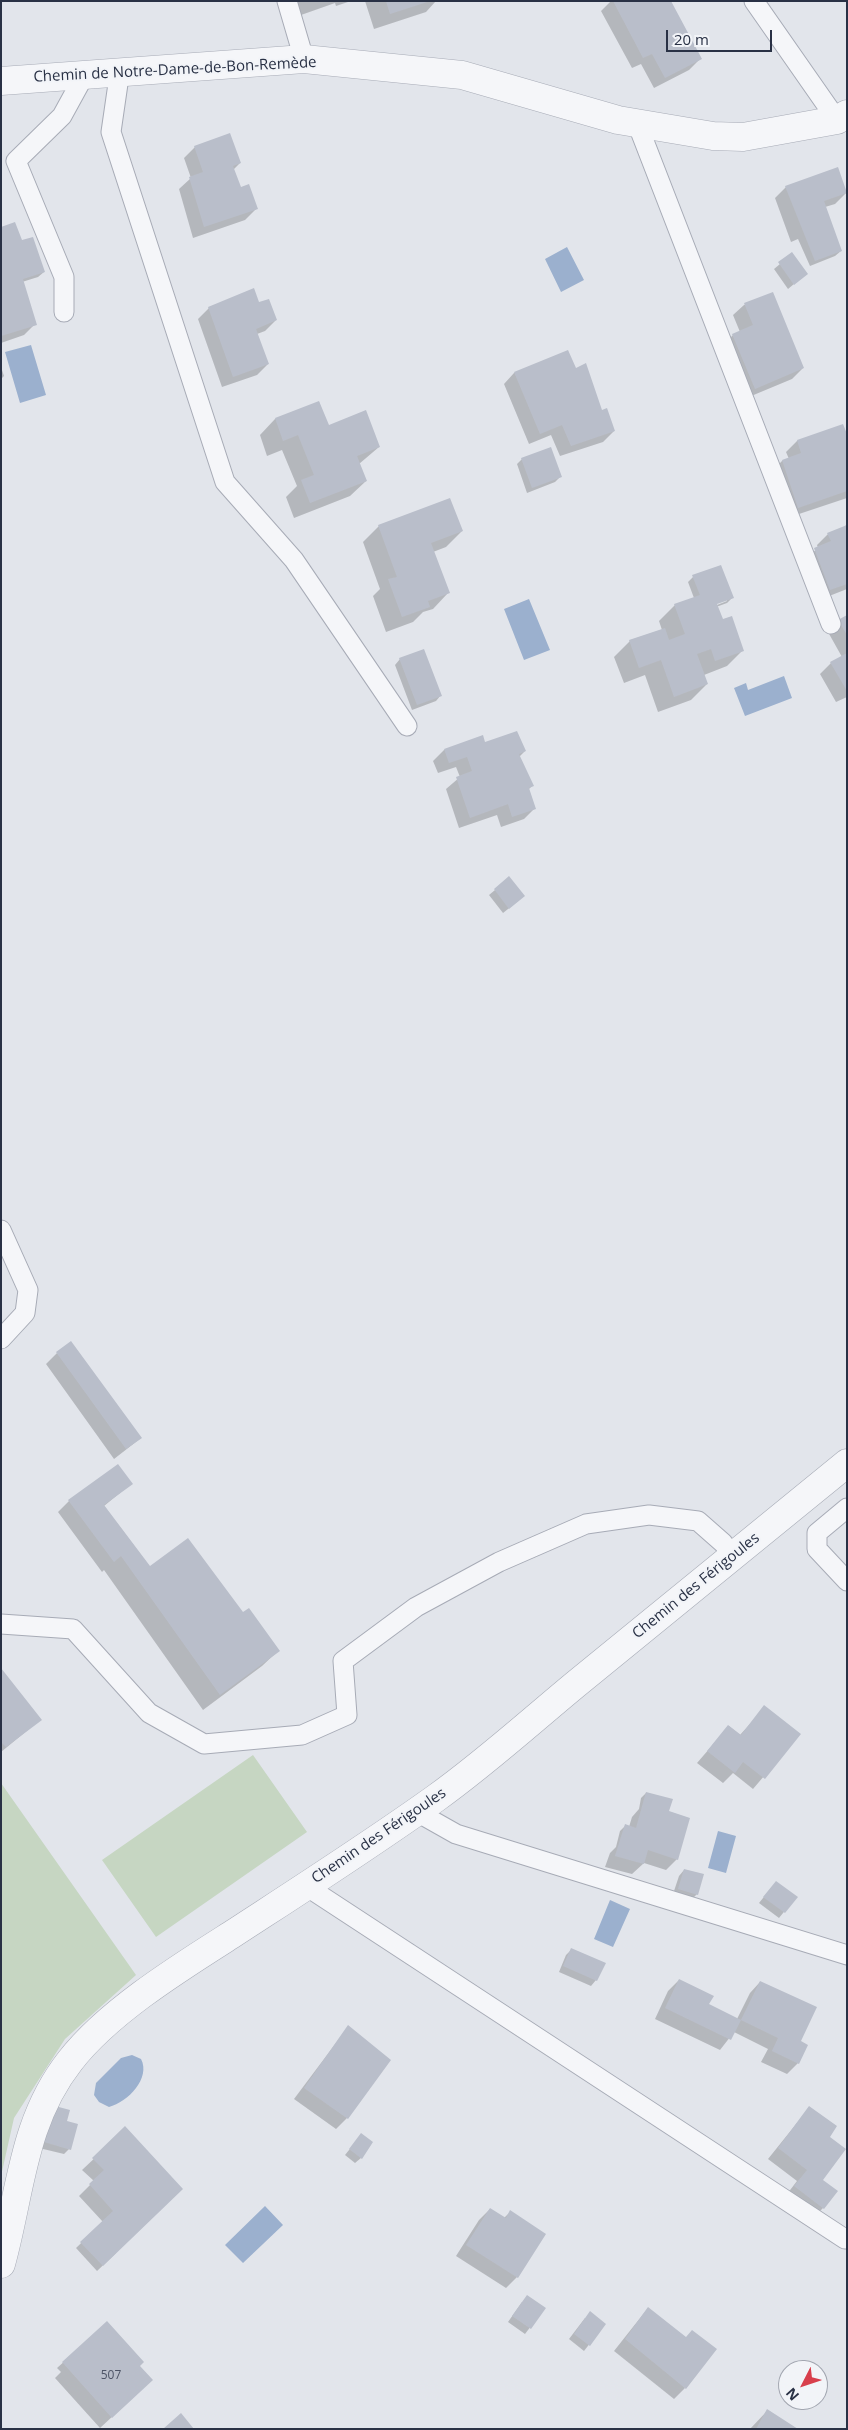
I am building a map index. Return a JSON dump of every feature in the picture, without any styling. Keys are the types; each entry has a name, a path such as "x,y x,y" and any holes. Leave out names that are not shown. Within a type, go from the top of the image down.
{"street":[{"name":"Chemin de Notre-Dame-de-Bon-Remède","path":"1,80 304,58 462,75 618,120 713,136 743,137 842,117"},
{"name":"Chemin des Férigoules","path":"1,2264 11,2230 24,2157 37,2115 72,2059 108,2023 169,1975 306,1886 439,1796 847,1463"}],"lane":[{"path":"287,1 304,58"},
{"path":"754,1 842,117"},
{"path":"120,70 111,132 225,482 294,560 407,726"},
{"path":"64,312 64,277 16,161 62,116 85,74"},
{"path":"637,123 831,624"},
{"path":"1,1230 28,1290 25,1313 1,1339"},
{"path":"847,1508 817,1533 817,1549 847,1581"},
{"path":"1,1624 73,1629 149,1713 204,1744 302,1735 348,1715 343,1661 416,1607 499,1562 586,1524 649,1515 698,1521 723,1543 733,1556"},
{"path":"417,1812 456,1834 847,1954"},
{"path":"306,1886 845,2239"}],"green space":[{"path":"253,1755 307,1832 156,1937 102,1860"},
{"path":"1,1783 136,1975 65,2039 14,2118 1,2176"}],"water":[{"path":"567,247 584,280 561,292 545,259"},
{"path":"31,345 46,395 20,403 5,352"},
{"path":"529,599 550,650 524,660 504,609"},
{"path":"784,676 792,698 745,716 734,688 746,683 748,690"},
{"path":"718,1831 736,1836 726,1873 708,1868"},
{"path":"610,1900 630,1909 613,1947 594,1939"},
{"path":"132,2055 141,2059 143,2066 143,2074 136,2088 123,2100 109,2107 99,2102 94,2095 96,2083 121,2058"},
{"path":"265,2206 283,2225 243,2263 225,2245"}],"building":[{"path":"386,1 427,1 427,2 390,14"},
{"path":"613,1 671,1 702,59 665,78 652,54 643,58"},
{"path":"230,133 241,163 233,166 241,187 249,184 258,209 204,227 189,177 203,172 194,146"},
{"path":"838,167 847,193 824,201 842,251 815,261 785,186"},
{"path":"15,222 22,240 33,237 45,272 23,279 37,325 1,336 1,227"},
{"path":"792,252 808,274 794,285 778,262"},
{"path":"254,288 259,302 269,299 277,320 256,329 269,364 233,377 208,307"},
{"path":"773,292 804,368 755,389 732,334 753,325 744,303"},
{"path":"568,350 576,368 586,363 602,410 607,408 615,431 571,446 562,425 540,434 514,372"},
{"path":"319,401 329,425 366,410 380,447 357,456 367,481 310,503 301,480 314,475 298,435 283,441 275,418"},
{"path":"843,424 847,434 847,491 798,508 782,460 801,453 797,440"},
{"path":"551,447 562,477 532,488 521,458"},
{"path":"450,498 463,531 431,543 450,593 428,601 430,607 402,617 388,579 397,577 378,525"},
{"path":"847,525 847,584 830,590 814,548 831,541 827,533"},
{"path":"721,565 734,598 717,604 723,619 732,616 744,651 715,661 711,649 697,654 708,684 674,697 661,660 639,668 629,640 665,628 669,640 685,634 674,604 700,595 692,575"},
{"path":"847,615 847,635 838,620"},
{"path":"424,649 442,696 417,705 399,658"},
{"path":"847,653 847,691 830,662"},
{"path":"517,731 526,751 519,754 534,786 529,788 536,809 512,817 508,804 470,818 456,777 472,771 467,757 449,763 444,749 483,735 485,742"},
{"path":"509,876 525,896 509,909 494,889"},
{"path":"71,1341 142,1438 126,1449 56,1352"},
{"path":"118,1464 133,1484 104,1505 150,1566 188,1538 243,1612 249,1608 280,1651 220,1695 121,1556 114,1562 68,1500"},
{"path":"1,1668 42,1720 6,1747 1,1742"},
{"path":"764,1705 801,1734 765,1779 743,1762 735,1773 707,1751 728,1725 741,1735"},
{"path":"646,1792 673,1799 669,1811 690,1818 678,1860 648,1850 644,1864 615,1856 625,1824 636,1828"},
{"path":"684,1869 704,1874 698,1895 678,1889"},
{"path":"776,1881 798,1897 785,1913 763,1897"},
{"path":"571,1948 606,1963 597,1981 563,1966"},
{"path":"679,1979 714,1996 709,2004 741,2020 731,2040 665,2008"},
{"path":"760,1981 817,2007 801,2041 808,2045 799,2064 772,2051 778,2038 741,2020"},
{"path":"348,2025 391,2060 348,2119 304,2088"},
{"path":"55,2106 70,2110 67,2121 78,2124 71,2150 44,2142"},
{"path":"809,2106 837,2126 830,2137 846,2149 823,2180 838,2191 824,2209 794,2186 807,2170 778,2148"},
{"path":"125,2126 183,2189 103,2266 80,2242 113,2211 89,2184 104,2170 92,2158"},
{"path":"361,2133 373,2142 362,2159 349,2149"},
{"path":"490,2208 506,2218 510,2210 546,2234 518,2278 466,2245"},
{"path":"527,2295 546,2308 531,2329 512,2316"},
{"path":"648,2307 686,2337 692,2330 717,2349 686,2389 625,2339"},
{"path":"590,2311 606,2324 590,2346 574,2334"},
{"path":"107,2321 144,2362 140,2366 153,2380 112,2418 62,2362"},
{"path":"767,2409 798,2429 756,2429"},
{"path":"181,2413 194,2429 163,2429"}]}
